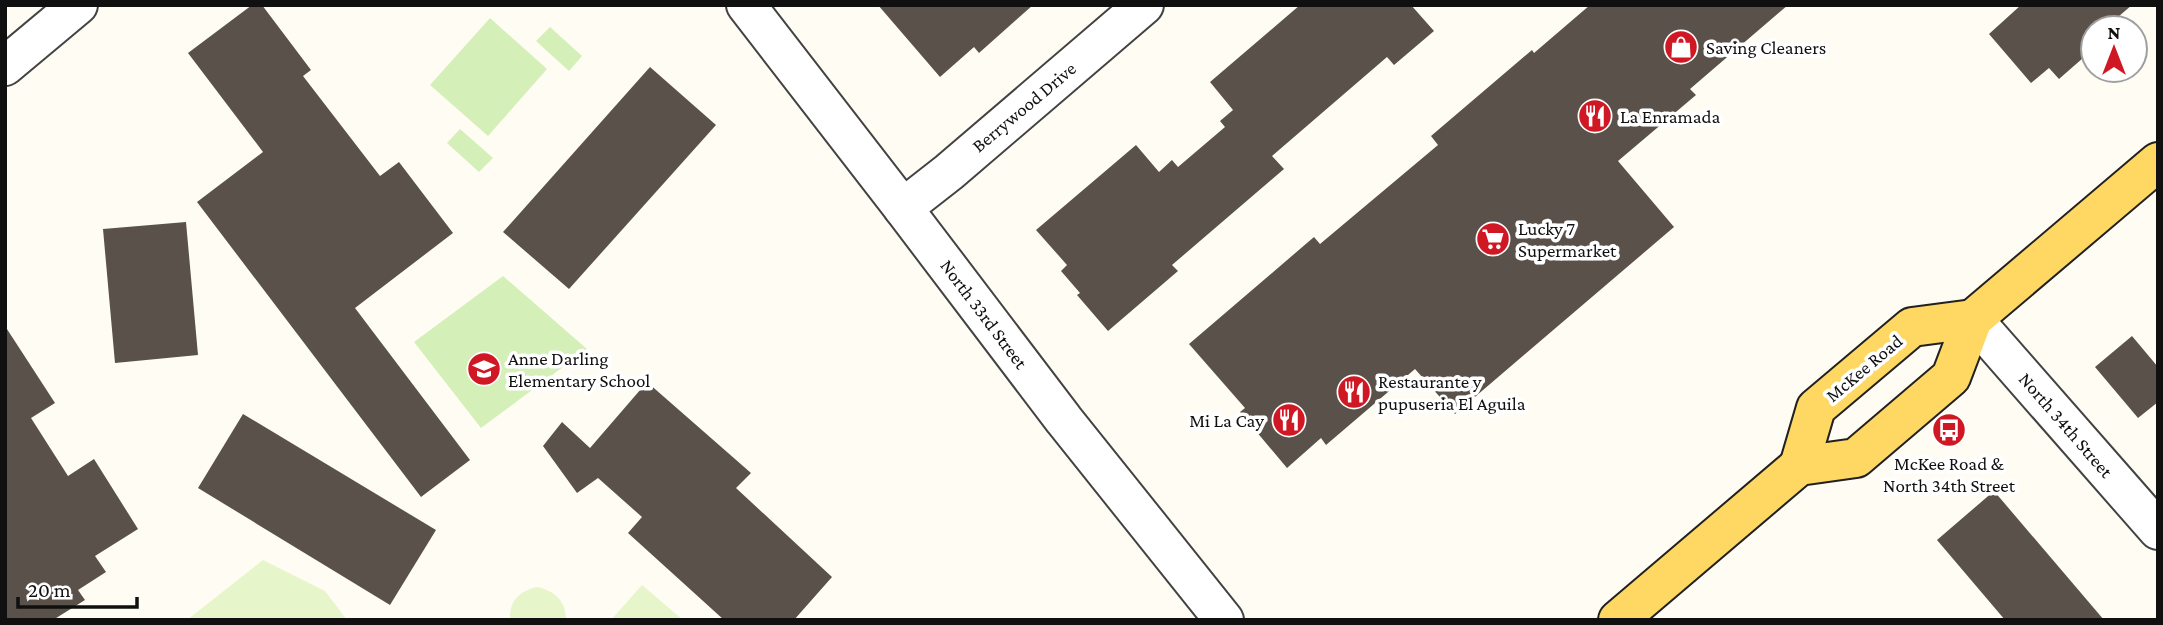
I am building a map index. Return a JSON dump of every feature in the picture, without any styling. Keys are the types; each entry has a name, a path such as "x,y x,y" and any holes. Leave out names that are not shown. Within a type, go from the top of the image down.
{"main road":[{"path":"1618,620 1799,466 1856,458 1951,377 1973,319 2158,162"},
{"name":"McKee Road","path":"1799,466 1816,408 1912,327 1973,319"}],"street":[{"path":"5,66 78,5"},
{"name":"North 33rd Street","path":"746,5 1064,420 1224,620"},
{"name":"Berrywood Drive","path":"904,208 1144,5"},
{"name":"North 34th Street","path":"1973,319 2158,530"}],"green space":[{"path":"490,18 547,69 488,136 430,85"},
{"path":"550,27 582,56 569,71 536,41"},
{"path":"460,129 493,158 479,172 447,143"},
{"path":"503,276 587,349 481,428 414,342"},
{"path":"263,560 325,591 347,620 187,620"},
{"path":"642,585 683,620 611,620"},
{"path":"537,587 549,591 562,602 566,620 510,620 511,607 516,598"}],"building":[{"path":"252,5 262,5 311,70 303,76 380,176 399,162 453,233 355,308 470,460 421,497 197,202 263,152 188,53"},
{"path":"878,5 1033,5 979,53 974,47 940,77"},
{"path":"1300,5 1411,5 1434,31 1394,65 1387,57 1272,156 1284,169 1172,265 1178,271 1108,331 1077,295 1080,293 1061,271 1067,265 1036,230 1136,145 1159,172 1172,160 1178,167 1225,127 1220,121 1233,110 1210,82"},
{"path":"1590,5 1788,5 1690,89 1696,95 1618,161 1674,227 1455,414 1415,369 1326,445 1321,438 1287,468 1240,412 1245,408 1189,344 1314,237 1320,244 1438,145 1431,136 1532,50 1534,53"},
{"path":"2021,5 2132,5 2121,14 2079,14 2079,62 2059,79 2049,68 2031,83 1989,34"},
{"path":"650,67 716,125 569,289 503,232"},
{"path":"186,222 198,355 115,363 103,229"},
{"path":"5,326 55,403 31,418 68,476 94,459 138,529 95,556 106,572 78,590 85,600 53,620 5,620"},
{"path":"2132,336 2158,367 2158,402 2138,418 2095,367"},
{"path":"647,382 751,473 736,488 832,577 794,620 724,620 628,533 642,517 598,478 577,493 543,446 562,422 590,448"},
{"path":"243,414 436,530 390,605 198,488"},
{"path":"1994,491 2104,620 2005,620 1937,540"}],"place":[{"name":"Saving Cleaners","path":"1681,47"},
{"name":"La Enramada","path":"1595,116"},
{"name":"Lucky 7 Supermarket","path":"1493,239"},
{"name":"Anne Darling Elementary School","path":"484,369"},
{"name":"Restaurante y pupuseria El Aguila","path":"1354,392"},
{"name":"Mi La Cay","path":"1289,420"},
{"name":"McKee Road & North 34th Street","path":"1949,430"}]}
